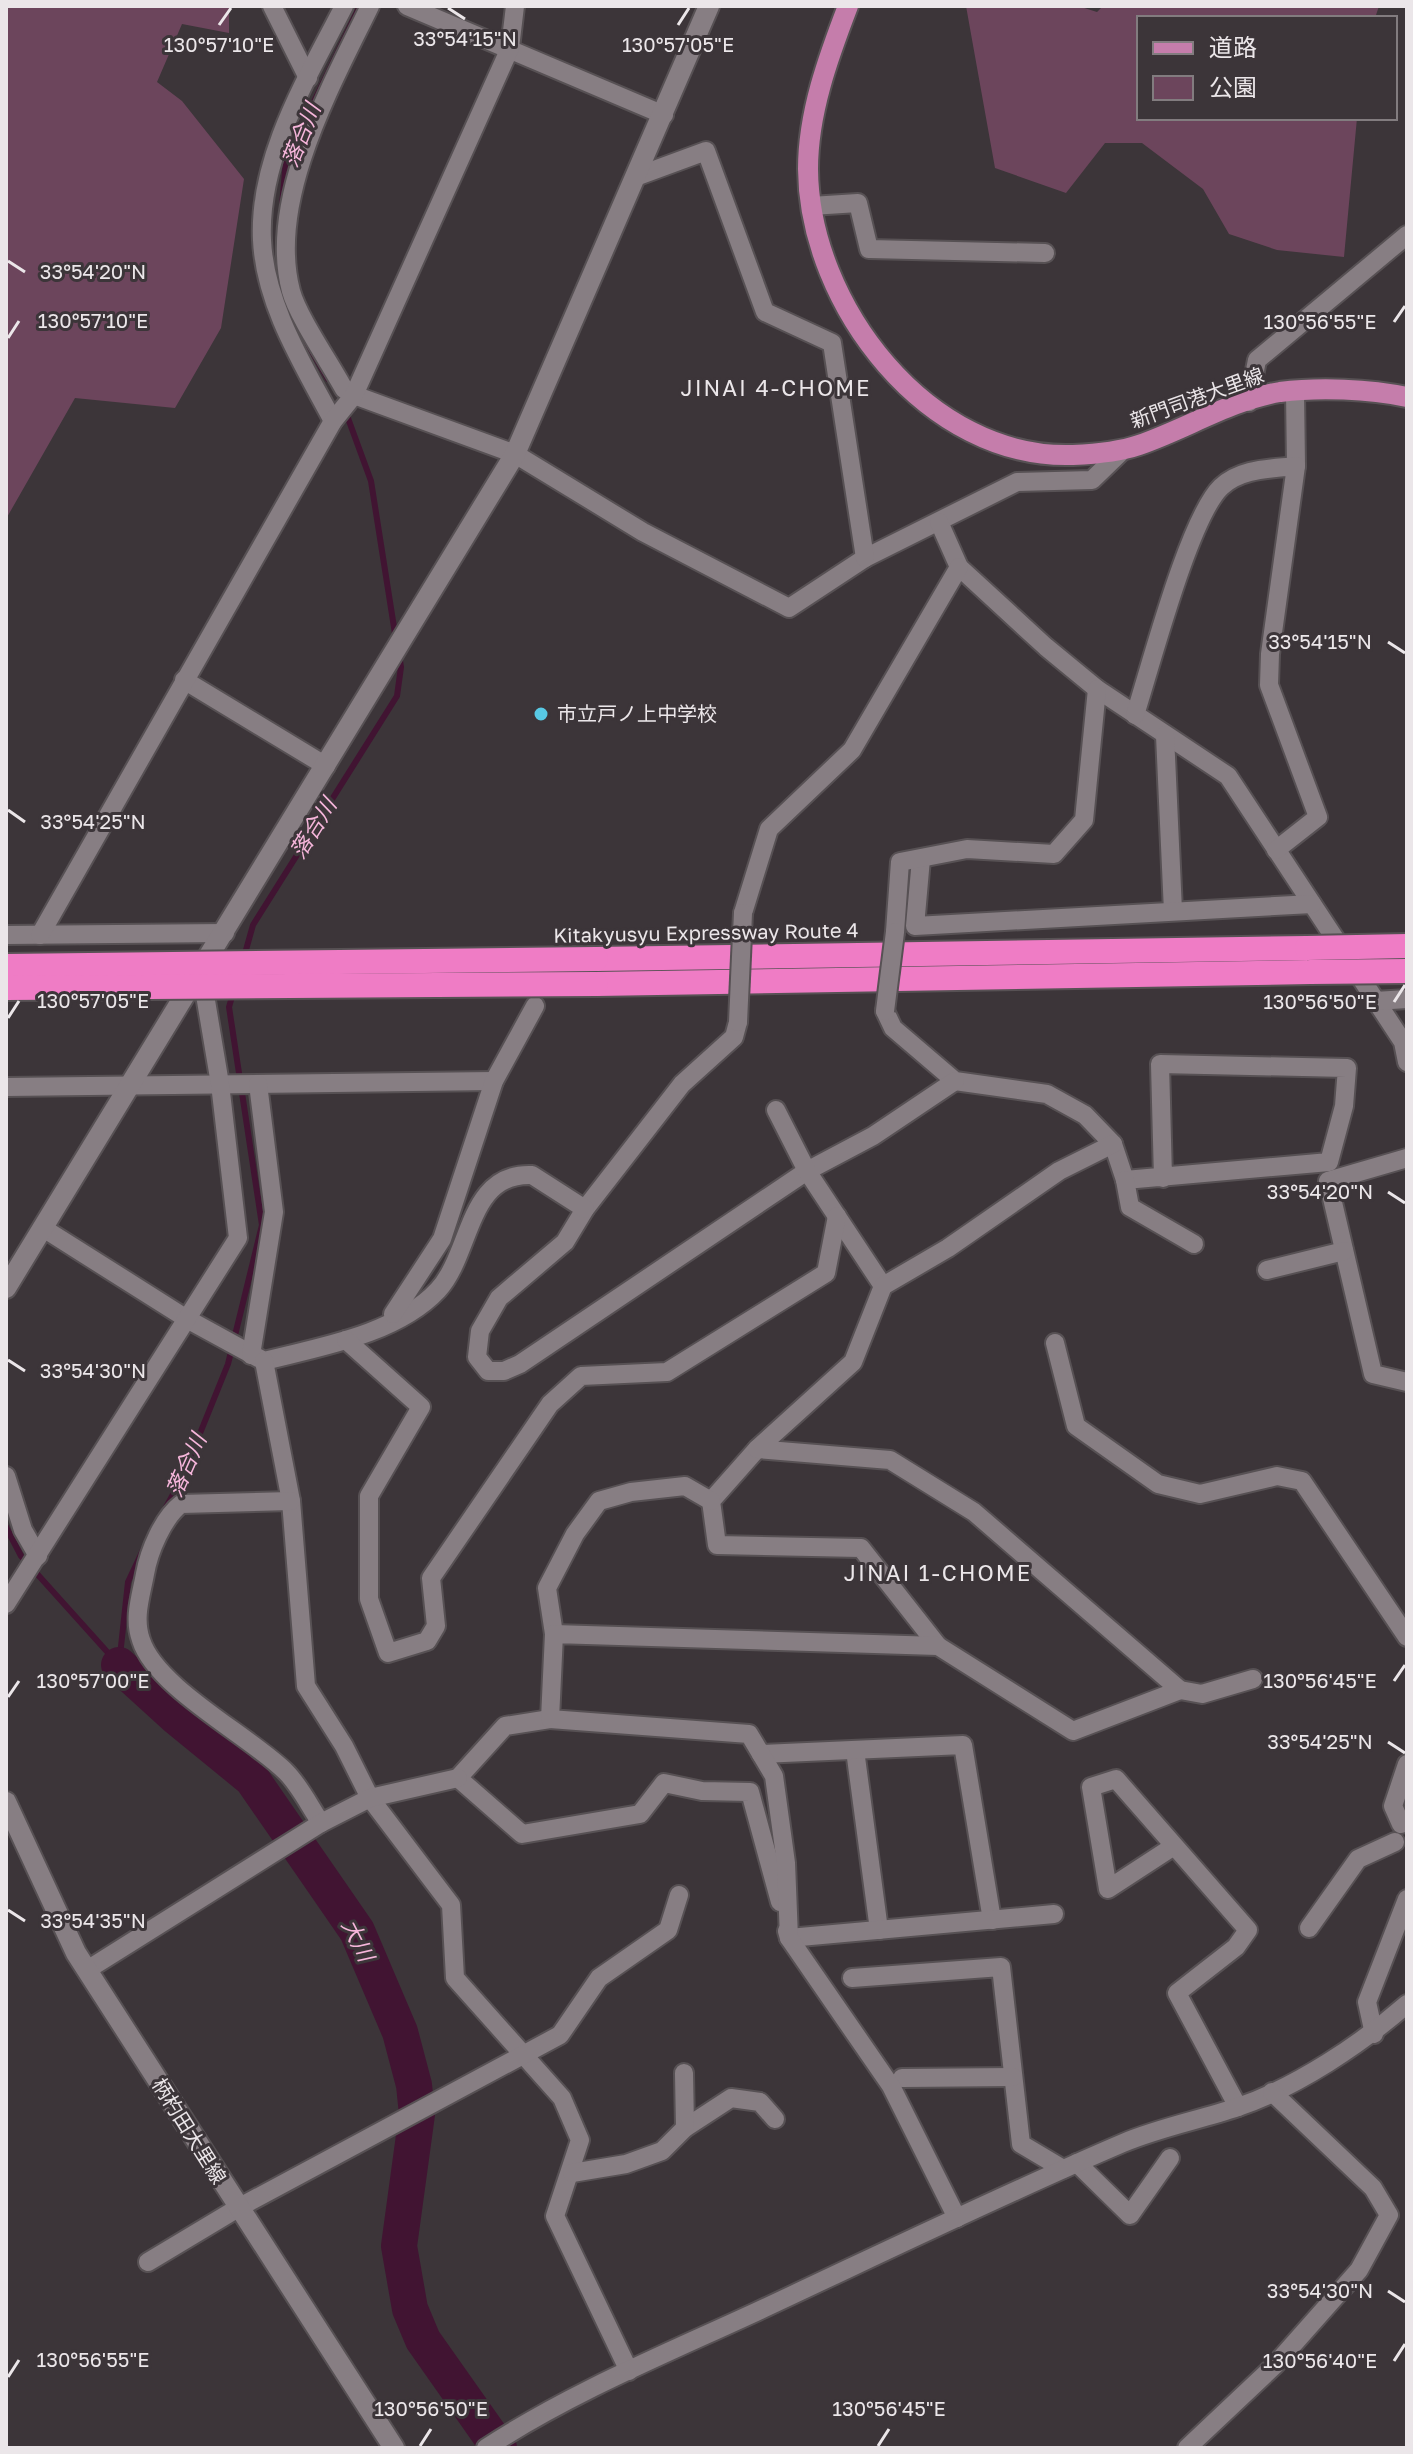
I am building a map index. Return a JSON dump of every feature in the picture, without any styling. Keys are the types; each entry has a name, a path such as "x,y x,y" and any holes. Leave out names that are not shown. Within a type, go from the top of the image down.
{"highway":[{"name":"Kitakyusyu Expressway Route 4","path":"6,966 1400,945"},
{"path":"6,988 596,984 1407,971"}],"main road":[{"name":"新門司港大里線","path":"848,6 831,51 810,131 813,224 831,276 853,319 887,365 925,402 970,432 1011,447 1070,455 1123,450 1280,392 1407,397"}],"street":[{"path":"272,6 308,78"},
{"path":"333,421 291,339 272,290 262,240 275,150 344,6"},
{"path":"370,6 320,107 289,204 291,292 344,389 354,395 515,454 643,532 789,608 865,558 1017,482 1092,480 1123,450"},
{"path":"407,6 664,115"},
{"path":"40,935 333,421 354,395 510,48 515,6"},
{"path":"6,1288 515,454 638,176 709,6"},
{"path":"638,176 706,151 765,312 832,343 865,558"},
{"path":"811,206 858,203 869,249 1045,253"},
{"path":"1249,402 1257,360 1407,235"},
{"path":"1276,850 1318,817 1269,685 1270,654 1296,466 1295,392"},
{"path":"1135,715 1195,532 1212,499 1222,486 1242,473 1296,466"},
{"path":"939,522 959,567 1097,689 1228,776 1403,1042 1407,1062"},
{"path":"955,1081 873,1136 807,1171 520,1364 504,1371 488,1371 477,1357 480,1331 499,1298 565,1242 585,1209 682,1084 734,1037 738,1022 743,913 769,829 852,750 959,567"},
{"path":"184,680 326,766"},
{"path":"1097,689 1084,820 1054,854 967,849 900,862 885,1011 893,1028 955,1081 1047,1094 1085,1115 1113,1144 1130,1207 1194,1244"},
{"path":"1165,735 1173,911"},
{"path":"921,859 915,926 1312,904"},
{"path":"6,935 225,933"},
{"path":"6,1604 238,1238 220,1084 201,972"},
{"path":"1375,1001 1407,999"},
{"path":"382,1328 408,1295 442,1239 494,1081 535,1006"},
{"path":"1125,1180 1163,1178 1329,1162 1344,1106 1347,1068 1160,1064 1163,1178"},
{"path":"6,1087 494,1081"},
{"path":"258,1084 274,1212 257,1358 291,1501 306,1686 344,1746 370,1798 451,1905 455,1978 521,2056 562,2098 580,2140 572,2173 555,2216 629,2371"},
{"path":"776,1110 807,1171 883,1286"},
{"path":"1113,1144 1059,1171 948,1248 883,1286 853,1362 757,1449 711,1501 717,1545 861,1548 938,1646 1073,1731 1180,1690"},
{"path":"1407,1158 1328,1181 1373,1374 1407,1382"},
{"path":"43,1228 187,1319 257,1358 346,1340 382,1328 437,1291 456,1265 472,1217 486,1194 503,1179 532,1175 585,1209"},
{"path":"346,1340 421,1407 369,1496 369,1599 388,1653 427,1641 436,1626 431,1578 550,1404 581,1376 667,1372 826,1273 837,1216"},
{"path":"1267,1270 1344,1251"},
{"path":"1055,1343 1076,1426 1158,1484 1200,1494 1277,1476 1302,1481 1407,1637"},
{"path":"757,1449 890,1460 974,1512 1180,1690 1202,1694 1253,1679"},
{"path":"6,1476 23,1530 38,1556"},
{"path":"550,1719 554,1634 547,1588 575,1534 599,1501 631,1492 685,1486 711,1501"},
{"path":"291,1501 181,1504 171,1512 147,1562 137,1618 141,1642 152,1660 181,1689 287,1773 321,1823"},
{"path":"554,1634 938,1646"},
{"path":"87,1970 321,1823 370,1798 458,1778 505,1726 550,1719 749,1734 774,1776 786,1863 789,1938"},
{"path":"761,1754 963,1745 992,1920"},
{"path":"855,1750 879,1930"},
{"path":"1309,1928 1358,1859 1402,1835 1393,1806 1407,1764"},
{"path":"458,1778 522,1834 640,1814 664,1783 702,1791 750,1792 789,1938 891,2086 957,2218"},
{"path":"1174,1846 1108,1889 1091,1787 1116,1779 1248,1930 1236,1947 1177,1993 1238,2107"},
{"name":"柄杓田大里線","path":"6,1802 87,1970 394,2448"},
{"path":"148,2262 238,2208 560,2035 599,1978 668,1930 679,1895"},
{"path":"1374,2034 1367,2002 1407,1899"},
{"path":"789,1938 1054,1914"},
{"path":"852,1978 1001,1967 1021,2144 1070,2166 1130,2215 1170,2158"},
{"path":"486,2448 526,2422 629,2371 1070,2166 1161,2127 1238,2107 1272,2092 1374,2034 1407,2004"},
{"path":"684,2073 685,2128"},
{"path":"902,2078 1013,2077"},
{"path":"1187,2448 1275,2365 1359,2270 1389,2215 1373,2188 1272,2092"},
{"path":"572,2173 626,2164 662,2151 685,2128 731,2098 760,2102 775,2119"}],"green space":[{"path":"6,6 229,6 229,33 182,24 157,82 182,101 244,179 221,328 175,408 75,398 6,519"},
{"path":"966,6 1078,6 1097,12 1103,6 1379,6 1376,16 1137,16 1137,120 1357,120 1344,257 1277,250 1229,234 1203,189 1142,143 1105,143 1066,193 995,168"}],"waterway":[{"name":"落合川","path":"282,206 286,160 360,6"},
{"name":"落合川","path":"306,341 328,379"},
{"name":"落合川","path":"345,410 371,481 396,640"},
{"name":"落合川","path":"244,957 253,925 397,696 401,667 399,655"},
{"name":"落合川","path":"164,1511 182,1478 228,1364 262,1225 229,1007 234,990"},
{"name":"大川","path":"6,1527 21,1556 119,1665"},
{"name":"落合川","path":"119,1665 128,1582 144,1548"},
{"name":"大川","path":"119,1665 252,1779 357,1931 400,2032 414,2085 417,2114 399,2246 410,2309 423,2340 499,2448"}],"place":[{"name":"市立戸ノ上中学校","path":"541,714"}],"district":[{"name":"JINAI 4-CHOME","path":"776,388"},
{"name":"JINAI 1-CHOME","path":"938,1573"}]}
